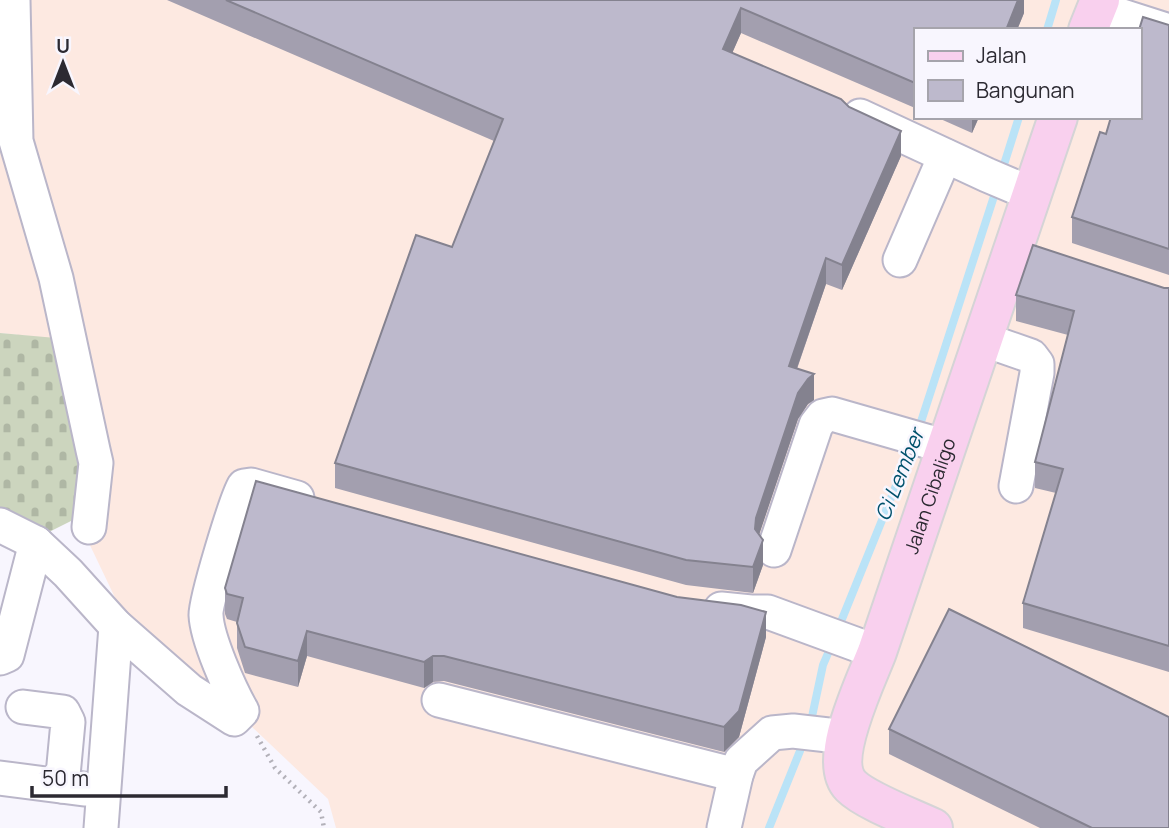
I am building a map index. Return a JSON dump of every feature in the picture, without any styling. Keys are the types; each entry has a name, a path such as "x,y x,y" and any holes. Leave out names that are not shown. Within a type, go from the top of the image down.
{"main road":[{"name":"Jalan Cibaligo","path":"933,828 851,786 844,775 842,760 823,735 862,647 936,444 982,339 1030,249 1009,184 1057,119"}],"street":[{"path":"13,0 16,141 56,278 96,463 89,527"},
{"path":"1146,0 1169,8"},
{"path":"1095,12 1169,31"},
{"path":"858,115 1009,184"},
{"path":"900,260 945,156"},
{"path":"982,339 1031,356 1037,364 1016,486"},
{"path":"774,550 816,425 823,416 832,414 936,444"},
{"path":"0,525 36,543 68,573 116,626 189,690 234,719 242,711 231,692 205,614 240,492 244,486 251,485 328,507"},
{"path":"0,658 7,655 36,543"},
{"path":"696,606 768,612 862,647"},
{"path":"102,828 116,626"},
{"path":"439,700 736,775"},
{"path":"23,707 63,712 66,716 68,722 62,786"},
{"path":"724,828 741,761 772,733 823,735"},
{"path":"0,778 103,792"}],"path":[{"path":"234,719 259,738 275,768 321,813 324,828"}],"shaded area":[{"path":"0,0 1169,0 1169,828 336,828 328,799 230,706 130,629 77,518 56,339 0,333"}],"green space":[{"path":"0,333 56,338 87,447 77,518 39,537 0,516"}],"building":[{"path":"226,0 1018,0 1007,28 914,28 914,83 741,8 723,49 841,99 849,107 901,131 842,265 826,258 789,366 814,374 798,393 756,518 755,529 763,540 753,567 686,560 335,463 416,235 452,247 503,119"},
{"path":"1143,17 1169,25 1169,249 1072,217 1100,132 1106,134 1110,119 1141,119 1140,28"},
{"path":"1033,245 1169,288 1169,646 1023,603 1063,469 1035,462 1074,311 1016,295"},
{"path":"256,481 677,597 741,605 766,612 739,711 724,727 444,656 433,656 424,662 307,631 298,661 245,647 237,623 243,598 227,594 225,588"},
{"path":"949,609 1169,717 1169,828 1092,828 889,729"}],"waterway":[{"name":"Ci Lember","path":"1048,28 1056,0"},
{"name":"Ci Lember","path":"1001,174 1018,119"},
{"name":"Ci Lember","path":"918,431 997,187"},
{"name":"Ci Lember","path":"838,629 912,446"},
{"name":"Ci Lember","path":"810,726 823,665 832,644"},
{"name":"Ci Lember","path":"769,828 804,741"}]}
